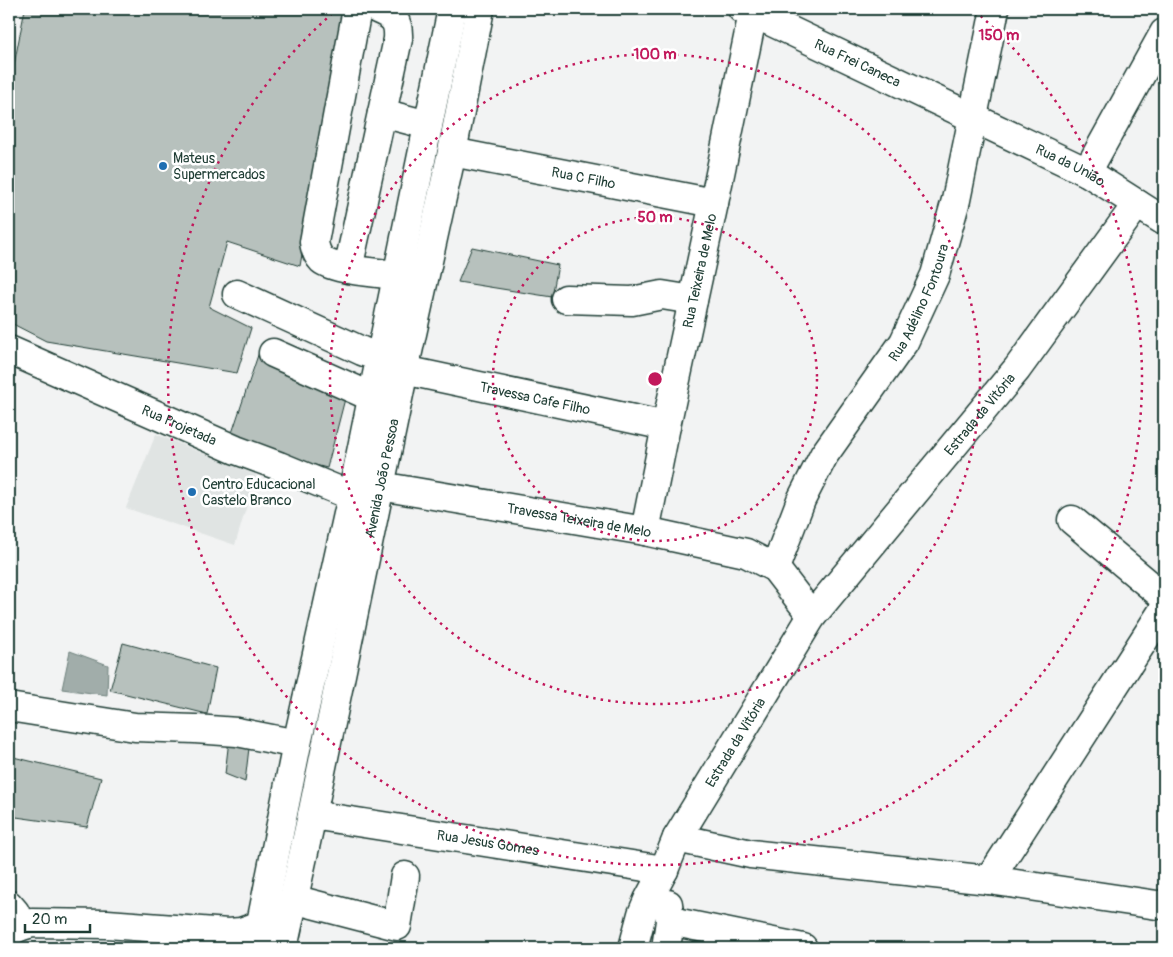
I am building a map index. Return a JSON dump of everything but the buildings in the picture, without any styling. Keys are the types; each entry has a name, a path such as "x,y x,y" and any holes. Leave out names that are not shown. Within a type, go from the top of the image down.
{"street":[{"path":"356,9 314,242 316,251 321,259 328,264 348,269 397,275"},
{"path":"348,269 398,39 399,30 396,22 390,15 377,9"},
{"name":"Avenida João Pessoa","path":"258,937 352,496 452,9"},
{"name":"Avenida João Pessoa","path":"283,948 404,370 452,152 480,9"},
{"name":"Rua Adélino Fontoura","path":"774,568 801,500 824,455 904,342 935,275 956,200 994,9"},
{"name":"Rua Frei Caneca","path":"750,10 973,118"},
{"name":"Rua Teixeira de Melo","path":"645,531 714,203 750,10"},
{"path":"1087,172 1164,33"},
{"path":"382,114 428,125"},
{"name":"Rua da União","path":"973,118 1087,172 1164,221"},
{"name":"Rua C Filho","path":"452,152 714,203"},
{"name":"Estrada da Vitória","path":"633,948 642,914 664,870 677,838 812,616 1017,369 1137,204"},
{"path":"237,294 380,358"},
{"path":"566,299 632,301 662,295 693,300"},
{"name":"Rua Projetada","path":"9,350 236,450 352,496"},
{"path":"273,353 372,397"},
{"name":"Travessa Cafe Filho","path":"404,370 666,426"},
{"name":"Travessa Teixeira de Melo","path":"380,486 645,531 746,553 774,568"},
{"path":"1072,520 1164,597"},
{"path":"774,568 812,616"},
{"path":"989,880 1164,610"},
{"path":"9,708 135,727 237,732 298,744"},
{"name":"Rua Jesus Gomes","path":"312,815 664,870"},
{"path":"677,838 751,854 989,880 1157,905 1164,904"},
{"name":"Estrada da Vitória","path":"664,870 670,921 666,948"},
{"path":"293,899 398,926 405,876"},
{"path":"670,921 803,948"},
{"path":"12,922 107,924 197,940 241,932 258,937"},
{"path":"239,948 258,937"}],"shaded area":[{"name":"Centro Educacional Castelo Branco","path":"156,434 256,475 235,545 126,508"},
{"path":"70,651 108,665 107,695 62,689"}],"place":[{"name":"Mateus Supermercados","path":"163,166"},
{"name":"Centro Educacional Castelo Branco","path":"192,492"}]}
